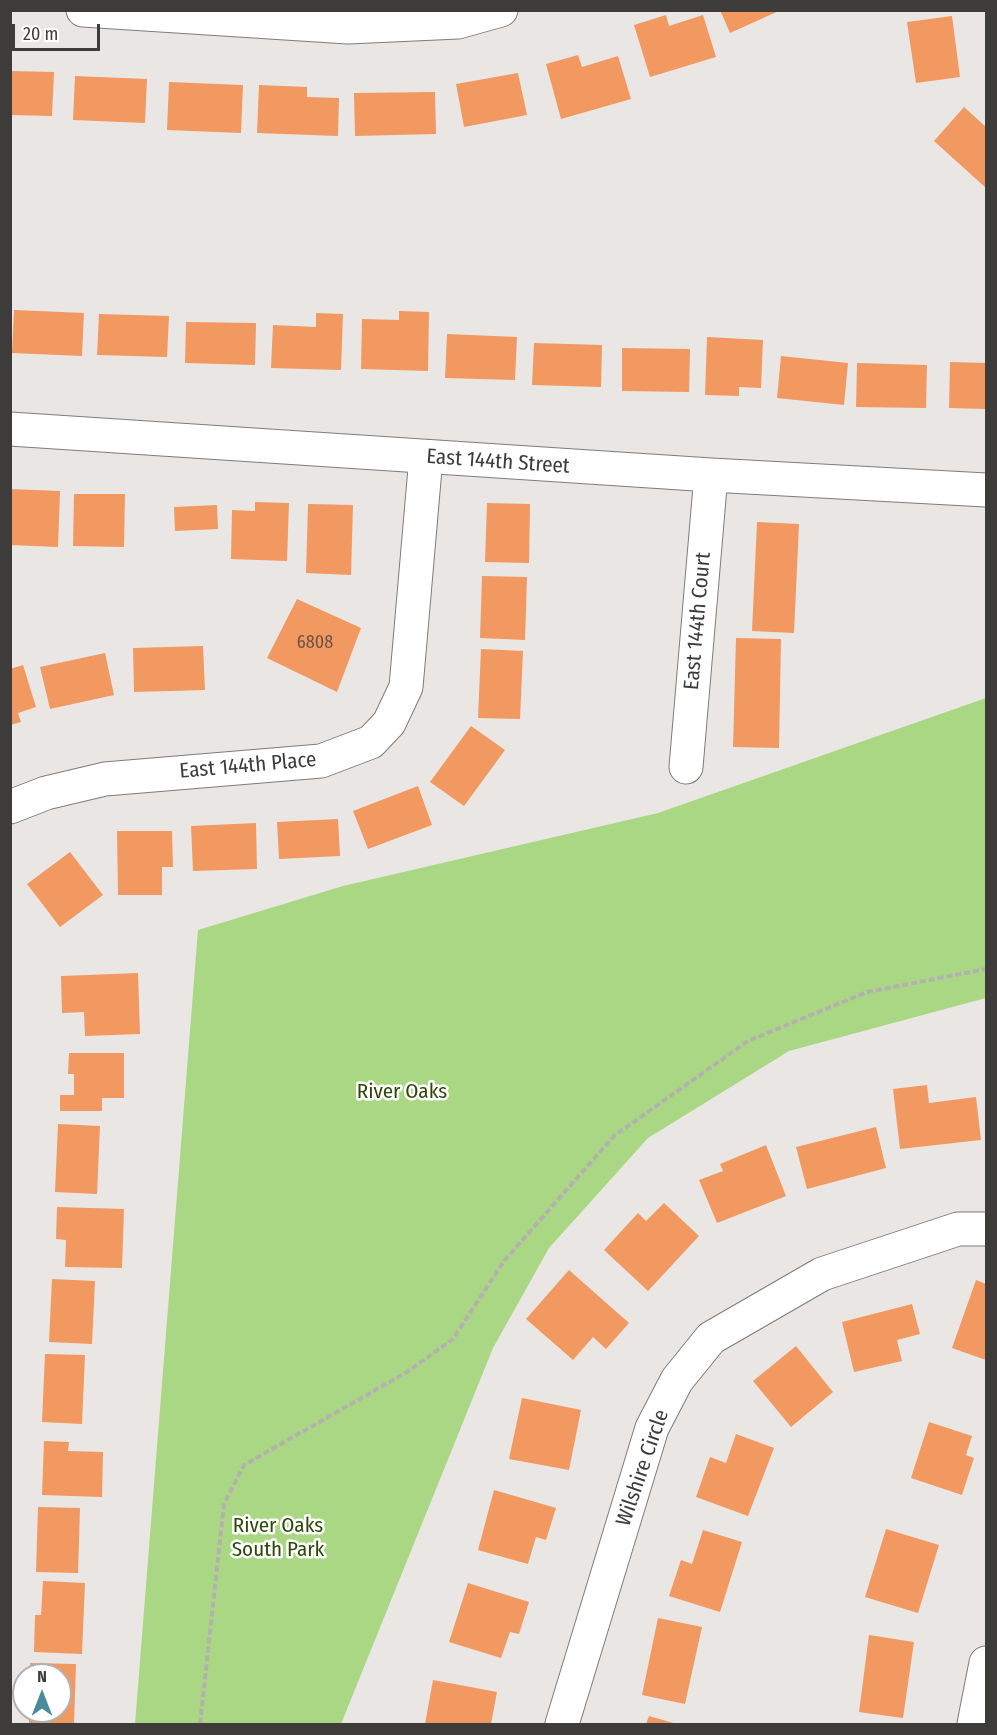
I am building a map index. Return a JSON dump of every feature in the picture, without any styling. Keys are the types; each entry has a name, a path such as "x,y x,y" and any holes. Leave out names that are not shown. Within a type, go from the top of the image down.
{"street":[{"path":"83,10 348,27 458,22 501,10"},
{"name":"East 144th Street","path":"10,429 711,475 987,490"},
{"name":"East 144th Place","path":"10,807 46,793 105,779 321,761 370,742 389,723 406,687 426,457"},
{"name":"East 144th Court","path":"686,767 711,475"},
{"name":"Wilshire Circle","path":"562,1725 652,1428 677,1380 711,1338 822,1274 958,1229 987,1229"},
{"path":"974,1725 987,1663"}],"path":[{"path":"200,1725 224,1504 244,1465 407,1372 453,1339 504,1261 614,1136 748,1041 867,992 987,969"}],"green space":[{"name":"River Oaks","path":"986,698 986,998 789,1051 648,1138 549,1248 493,1348 341,1724 135,1724 198,930 343,886 658,813"}],"building":[{"path":"720,10 781,10 730,33"},
{"path":"666,15 669,26 703,15 716,57 650,77 634,25"},
{"path":"952,16 960,77 916,83 907,22"},
{"path":"578,55 582,67 618,56 631,99 561,119 546,64"},
{"path":"10,71 54,72 52,116 10,115"},
{"path":"518,73 527,115 464,127 456,84"},
{"path":"75,76 147,79 145,123 73,120"},
{"path":"169,82 243,85 241,133 167,130"},
{"path":"259,85 307,87 307,97 339,98 338,136 257,133"},
{"path":"435,92 436,134 355,136 354,93"},
{"path":"964,107 986,127 986,188 934,141"},
{"path":"14,310 84,313 82,356 12,353"},
{"path":"399,311 429,312 428,371 361,369 362,319 399,320"},
{"path":"316,313 343,314 341,370 271,368 273,325 316,327"},
{"path":"99,314 169,316 167,357 97,355"},
{"path":"186,322 256,323 255,365 185,363"},
{"path":"447,334 517,337 515,380 445,378"},
{"path":"707,337 763,340 761,388 739,387 739,396 705,395"},
{"path":"534,343 602,345 601,387 532,385"},
{"path":"622,348 690,349 689,392 622,391"},
{"path":"781,356 848,363 844,405 777,398"},
{"path":"950,362 986,363 986,409 949,408"},
{"path":"857,363 927,365 926,408 856,407"},
{"path":"10,489 60,491 58,547 10,545"},
{"path":"74,494 125,494 124,547 73,546"},
{"path":"255,502 289,503 287,561 231,559 232,510 255,511"},
{"path":"487,503 530,504 529,563 485,562"},
{"path":"308,504 353,505 351,575 306,573"},
{"path":"217,505 218,529 175,531 174,507"},
{"path":"757,522 799,524 794,633 752,631"},
{"path":"482,576 527,577 525,640 480,638"},
{"path":"297,599 361,628 337,692 267,658"},
{"path":"736,638 781,639 779,748 733,747"},
{"path":"203,646 205,690 134,692 133,648"},
{"path":"481,649 523,651 520,719 478,718"},
{"path":"105,653 114,695 50,709 40,667"},
{"path":"23,665 36,707 18,713 21,722 10,725 10,669"},
{"path":"471,726 505,750 464,806 430,782"},
{"path":"418,786 432,825 368,849 353,811"},
{"path":"338,819 340,856 279,859 277,822"},
{"path":"256,823 257,869 193,871 191,826"},
{"path":"117,831 172,831 173,867 162,867 162,895 118,895"},
{"path":"70,852 103,895 60,927 27,884"},
{"path":"138,973 140,1034 85,1036 84,1012 62,1013 61,976"},
{"path":"69,1053 124,1053 124,1098 102,1098 102,1111 60,1111 60,1095 74,1095 74,1074 68,1074"},
{"path":"927,1085 929,1103 976,1097 981,1140 900,1149 893,1089"},
{"path":"58,1124 100,1126 97,1194 55,1192"},
{"path":"876,1127 886,1168 807,1189 796,1147"},
{"path":"766,1145 786,1196 717,1223 699,1180 723,1171 720,1164"},
{"path":"664,1203 699,1236 648,1291 604,1250 638,1213 646,1221"},
{"path":"57,1207 124,1209 122,1268 65,1267 66,1240 56,1239"},
{"path":"569,1270 629,1323 606,1349 593,1337 573,1360 526,1319"},
{"path":"52,1279 95,1281 92,1344 49,1342"},
{"path":"976,1280 986,1284 986,1360 952,1348"},
{"path":"912,1304 920,1334 897,1340 902,1361 854,1372 842,1322"},
{"path":"796,1346 833,1392 791,1427 753,1381"},
{"path":"45,1354 85,1355 82,1424 42,1422"},
{"path":"522,1398 581,1410 569,1470 509,1459"},
{"path":"929,1422 972,1436 966,1455 974,1458 962,1495 911,1478"},
{"path":"736,1434 774,1448 748,1516 696,1497 710,1457 726,1463"},
{"path":"44,1441 69,1442 68,1451 103,1452 102,1497 42,1495"},
{"path":"494,1490 556,1508 546,1540 536,1537 528,1564 478,1550"},
{"path":"38,1507 80,1508 78,1573 36,1572"},
{"path":"886,1529 939,1545 918,1613 865,1597"},
{"path":"703,1530 742,1542 720,1612 669,1596 681,1560 692,1564"},
{"path":"43,1581 85,1583 82,1654 34,1652 35,1615 41,1615"},
{"path":"468,1583 529,1602 519,1634 510,1632 501,1658 449,1642"},
{"path":"658,1618 702,1627 685,1704 642,1695"},
{"path":"869,1635 914,1642 903,1718 859,1712"},
{"path":"72,1664 76,1664 74,1724 29,1724 72,1723"},
{"path":"433,1680 497,1692 491,1724 425,1724"},
{"path":"649,1716 677,1724 646,1724"}],"park label":[{"name":"River Oaks South Park","path":"278,1538"}]}
